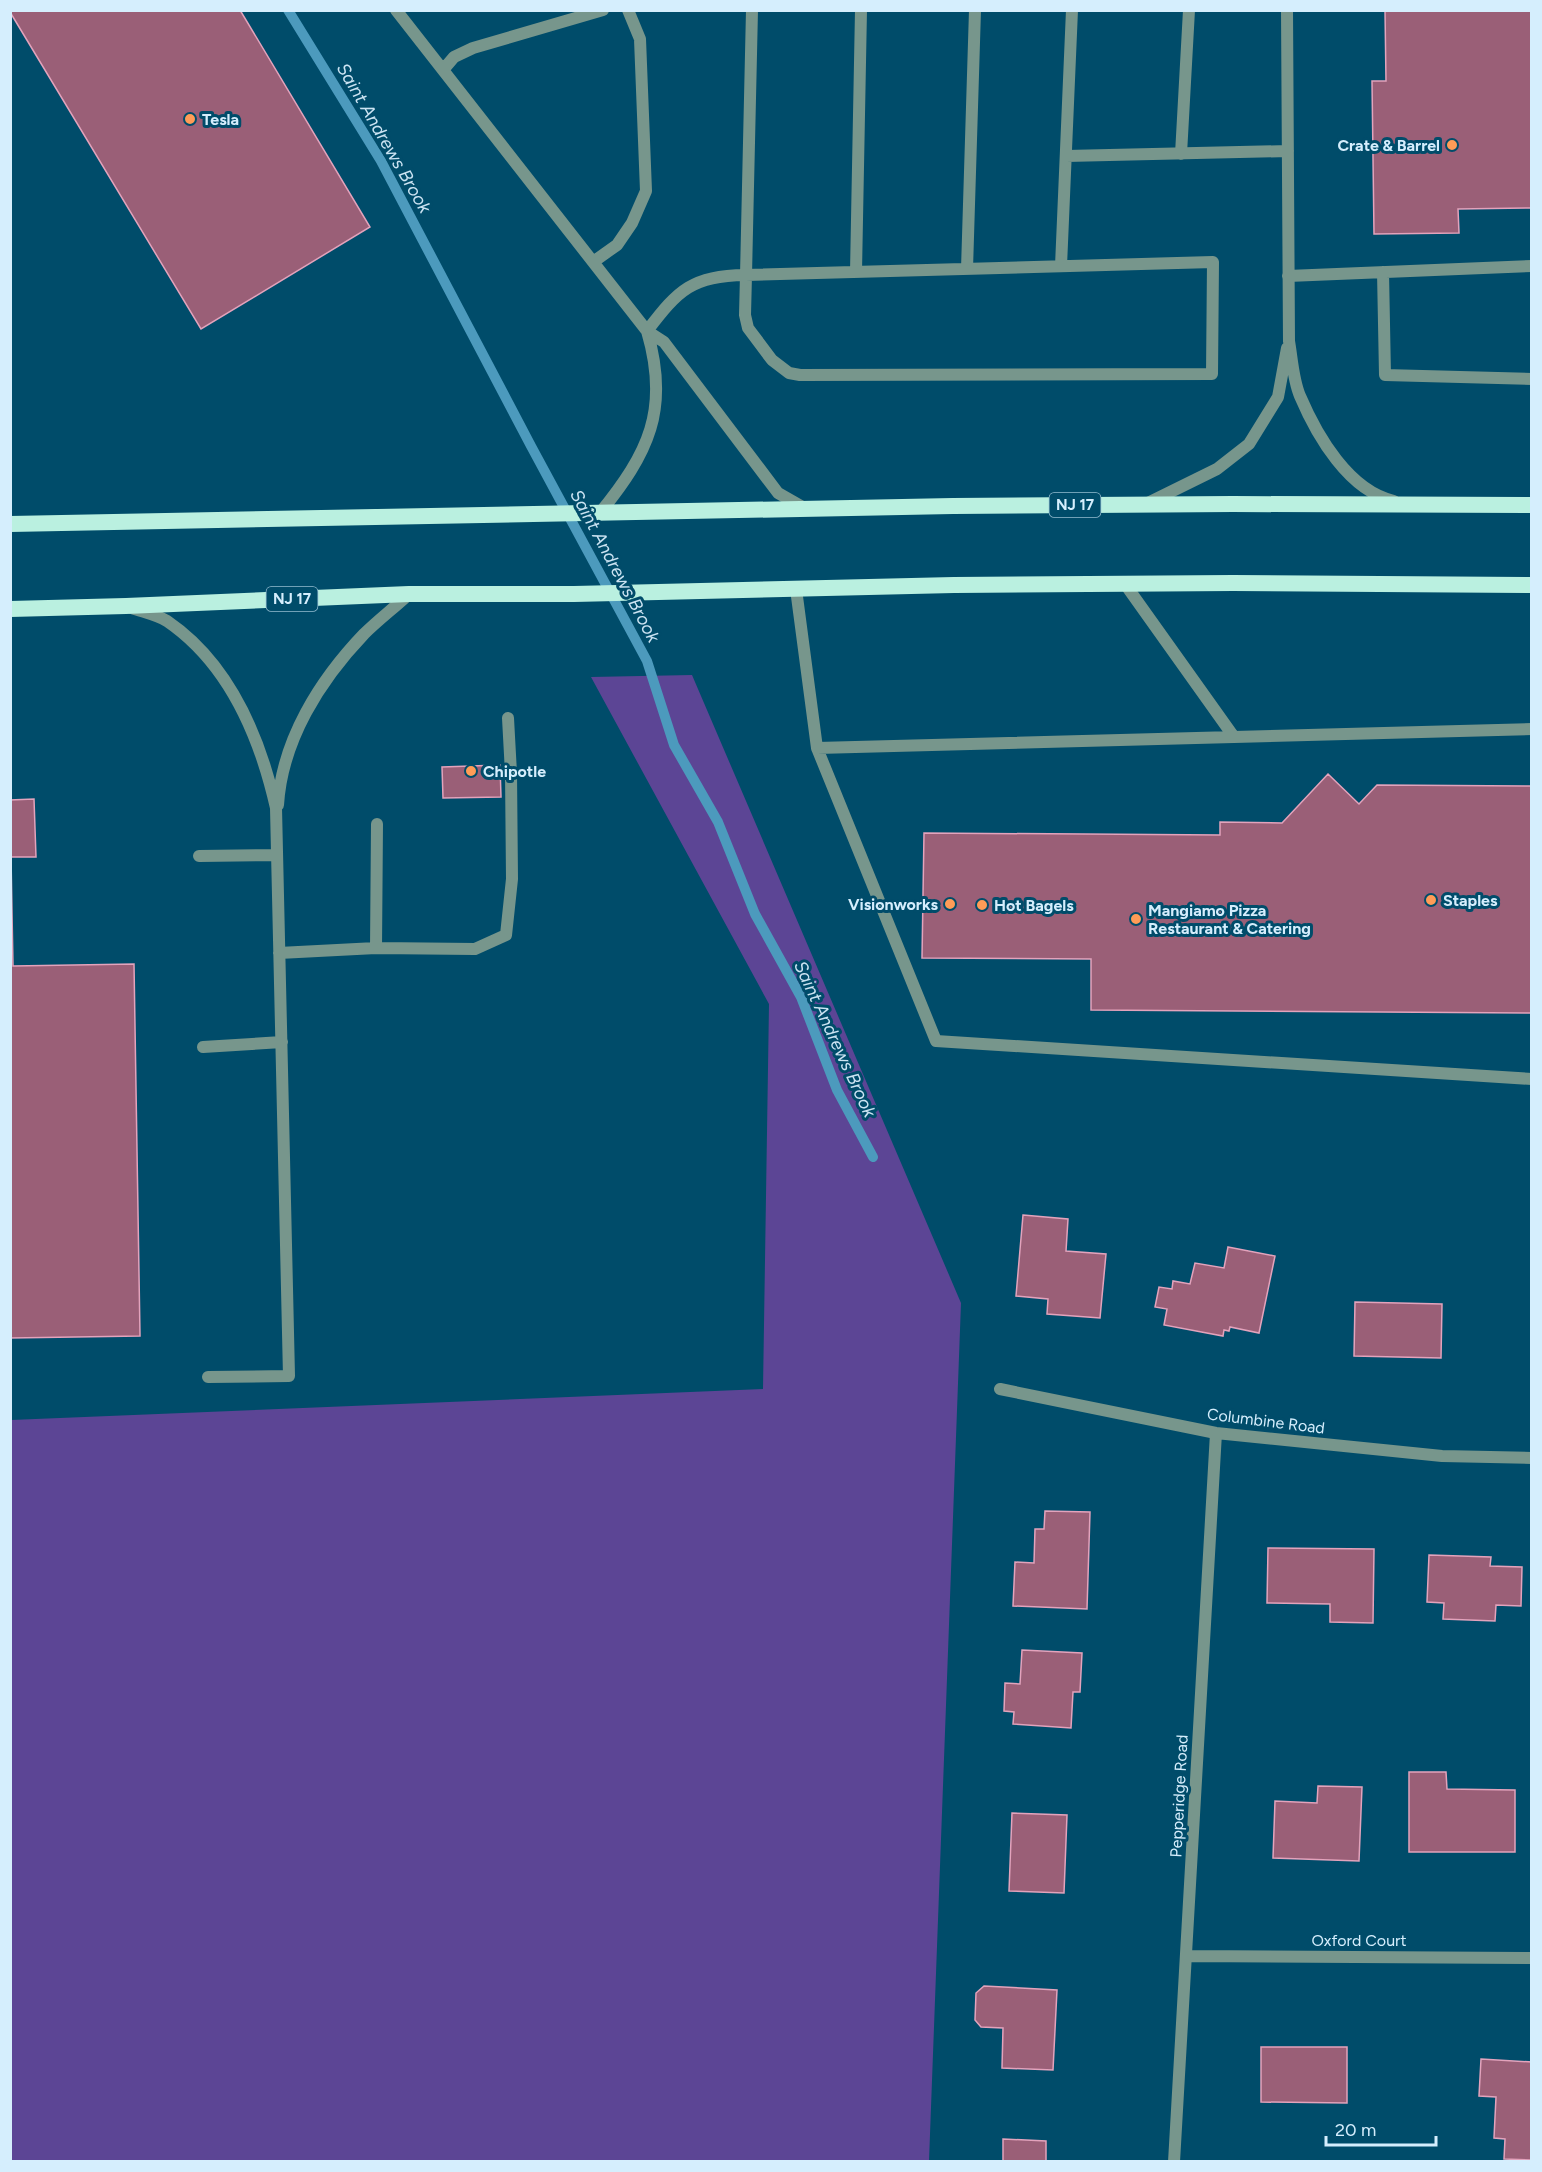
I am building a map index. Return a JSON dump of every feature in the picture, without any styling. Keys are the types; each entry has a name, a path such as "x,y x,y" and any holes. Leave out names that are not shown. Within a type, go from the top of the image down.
{"highway":[{"name":"NJ 17","path":"10,524 1144,504 1532,505"},
{"name":"NJ 17","path":"10,609 409,594 574,594 1125,584 1532,585"}],"street":[{"path":"396,10 647,331 664,342 778,494 807,509"},
{"path":"443,70 454,57 473,48 603,10"},
{"path":"593,262 617,245 632,223 646,191 640,39 628,10"},
{"path":"647,331 664,308 689,286 707,278 726,275 746,275 1213,262 1212,374 800,375 789,373 772,360 748,328 745,315 746,275 752,10"},
{"path":"856,272 861,10"},
{"path":"968,269 975,10"},
{"path":"1061,266 1072,10"},
{"path":"1181,154 1189,10"},
{"path":"1287,10 1289,341 1299,394 1326,445 1354,480 1383,498 1412,505"},
{"path":"1066,156 1288,151"},
{"path":"1288,276 1532,266"},
{"path":"1383,272 1385,375 1532,379"},
{"path":"599,514 624,484 645,448 652,422 657,372 647,331"},
{"path":"1144,504 1217,469 1249,444 1278,397 1289,341"},
{"path":"1125,584 1234,737"},
{"path":"796,589 818,748 936,1041 1532,1079"},
{"path":"276,827 284,772 293,742 308,709 332,672 365,634 409,594"},
{"path":"126,606 165,620 199,648 226,681 246,716 261,751 274,800 289,1376 208,1377"},
{"path":"279,953 376,948 475,949 506,935 512,879 508,718"},
{"path":"818,748 1530,727"},
{"path":"376,948 377,824"},
{"path":"199,856 277,855"},
{"path":"203,1047 282,1042"},
{"name":"Columbine Road","path":"1000,1389 1216,1433 1442,1456 1532,1458"},
{"name":"Pepperidge Road","path":"1174,2162 1216,1433"},
{"name":"Oxford Court","path":"1186,1956 1532,1958"}],"shaded area":[{"path":"692,675 961,1303 929,2161 11,2161 11,1420 763,1389 769,1004 591,677"}],"building":[{"name":"Tesla","path":"12,10 240,10 370,227 201,329 10,12"},
{"name":"Crate & Barrel","path":"1385,10 1532,10 1532,208 1458,209 1459,233 1374,234 1372,81 1386,81"},
{"path":"500,765 501,797 443,798 442,767"},
{"path":"1328,774 1359,804 1377,785 1532,786 1532,1013 1091,1010 1091,959 922,958 924,833 1220,835 1220,822 1282,823"},
{"path":"34,799 36,857 11,857 13,966 134,964 140,1336 10,1338 10,800"},
{"path":"1023,1215 1068,1219 1066,1251 1106,1254 1100,1318 1047,1314 1048,1299 1016,1296"},
{"path":"1228,1247 1275,1256 1259,1333 1230,1327 1229,1331 1224,1330 1223,1336 1164,1325 1167,1309 1155,1307 1159,1287 1172,1289 1173,1281 1190,1284 1195,1263 1224,1268"},
{"path":"1355,1302 1442,1304 1441,1358 1354,1356"},
{"path":"1045,1511 1090,1512 1087,1609 1013,1606 1015,1562 1034,1563 1035,1529 1044,1529"},
{"path":"1268,1548 1374,1549 1373,1623 1330,1622 1330,1604 1267,1603"},
{"path":"1429,1555 1491,1557 1490,1566 1522,1567 1521,1606 1496,1605 1495,1621 1443,1619 1444,1603 1427,1602"},
{"path":"1022,1650 1082,1653 1080,1692 1073,1692 1071,1728 1013,1724 1014,1712 1004,1711 1005,1683 1020,1684"},
{"path":"1409,1772 1446,1772 1447,1789 1515,1790 1515,1852 1409,1852"},
{"path":"1318,1786 1362,1787 1359,1861 1273,1858 1275,1801 1317,1803"},
{"path":"1012,1813 1067,1815 1064,1893 1009,1891"},
{"path":"984,1986 1057,1990 1053,2070 1002,2068 1003,2028 981,2027 975,2020 976,1993"},
{"path":"1261,2047 1347,2047 1347,2103 1261,2102"},
{"path":"1481,2059 1532,2062 1532,2160 1504,2159 1505,2139 1494,2138 1496,2097 1479,2096"},
{"path":"1003,2139 1046,2141 1046,2162 987,2162 1003,2161"}],"waterway":[{"name":"Saint Andrews Brook","path":"288,10 381,161 647,661 674,745 718,822 755,914 801,997 837,1090 873,1157"}],"place":[{"name":"Tesla","path":"190,119"},
{"name":"Crate & Barrel","path":"1452,145"},
{"name":"Chipotle","path":"471,771"},
{"name":"Staples","path":"1431,900"},
{"name":"Visionworks","path":"950,904"},
{"name":"Hot Bagels","path":"982,905"},
{"name":"Mangiamo Pizza Restaurant & Catering","path":"1136,919"}]}
